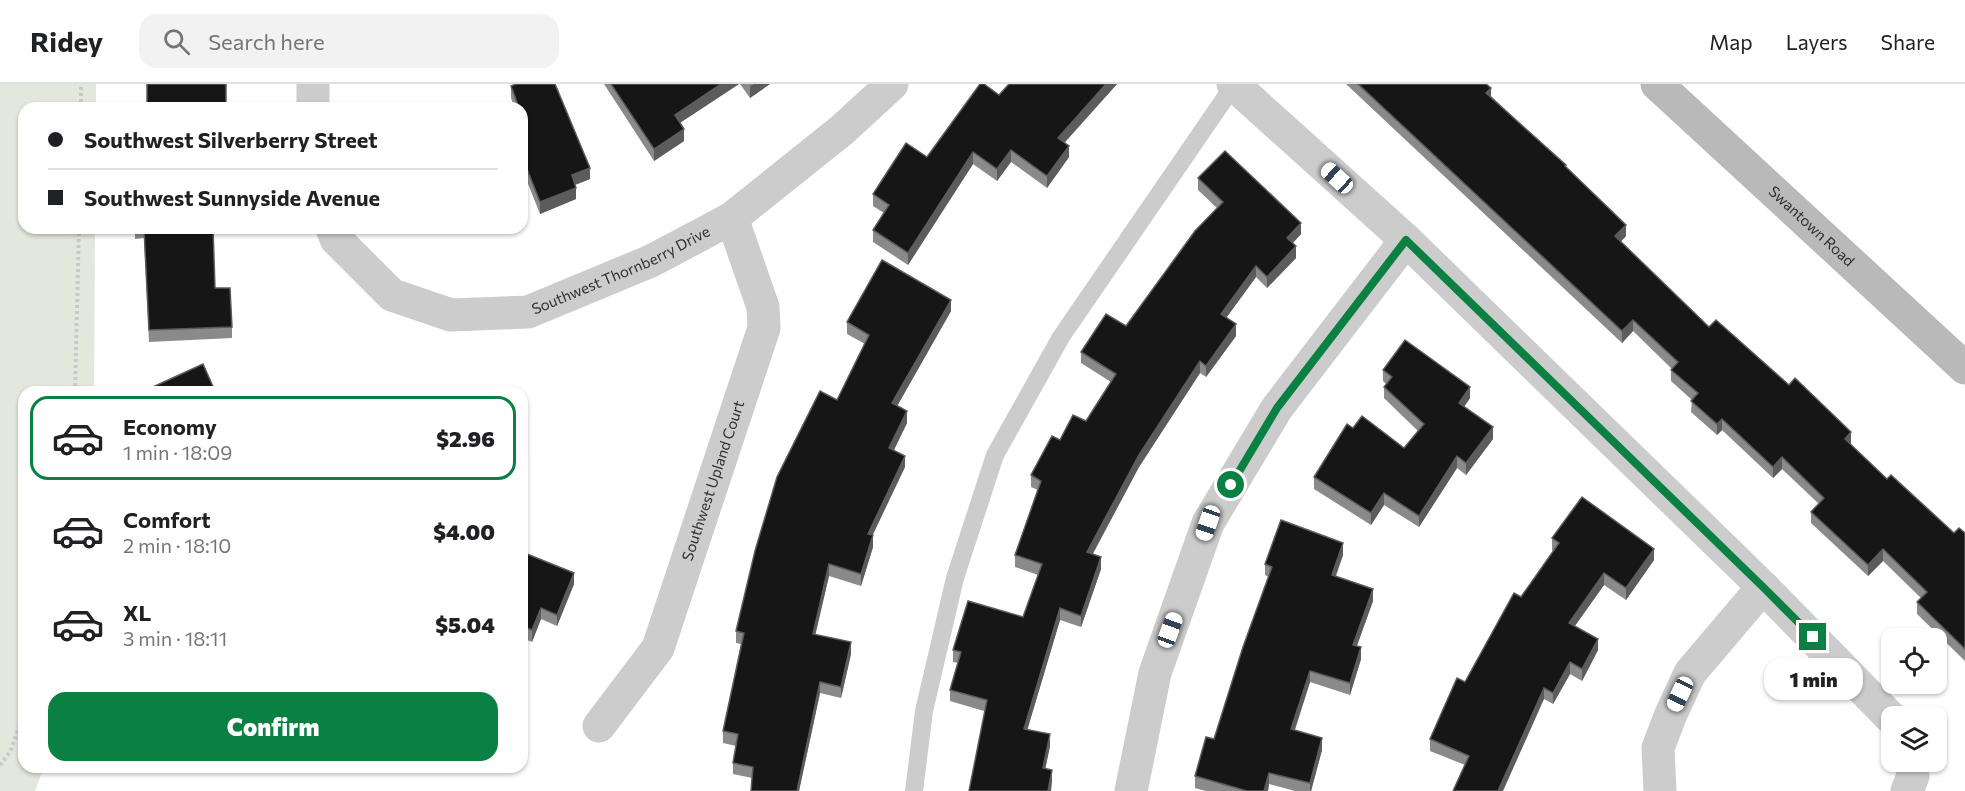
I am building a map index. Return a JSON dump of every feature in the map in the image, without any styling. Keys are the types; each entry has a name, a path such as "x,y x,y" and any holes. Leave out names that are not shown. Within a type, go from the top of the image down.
{"street":[{"path":"313,84 313,102"},
{"name":"Southwest Thornberry Drive","path":"334,234 392,296 451,315 528,312 651,261 732,218 842,130 892,84"},
{"path":"1234,84 1406,240 1763,587 1881,708"},
{"name":"Swantown Road","path":"1657,84 1965,368"},
{"name":"Southwest Upland Court","path":"599,726 658,648 764,328 763,307 732,218"},
{"path":"1131,791 1155,673 1208,523 1277,408 1406,240"},
{"path":"1660,791 1658,748 1690,673 1763,587"},
{"path":"1907,791 1912,772"}],"lane":[{"path":"914,791 924,711 953,589 995,455 1060,337 1234,84"}],"path":[{"path":"81,84 81,102"},
{"path":"75,386 79,234"},
{"path":"0,765 10,752 18,730"}],"shaded area":[{"path":"0,84 96,84 96,102 18,102 18,234 95,234 94,386 18,386 18,773 42,773 35,791 0,791"}],"building":[{"path":"147,84 226,84 226,102 147,102"},
{"path":"555,84 590,168 572,175 576,188 540,202 528,172 528,102 517,102 511,86"},
{"path":"611,84 721,84 675,115 684,129 654,149"},
{"path":"980,84 984,84 999,95 1009,84 1106,84 1058,138 1069,146 1047,176 1011,150 997,169 973,152 908,253 873,230 889,205 873,194 906,143 927,157"},
{"path":"1358,84 1486,84 1491,88 1486,93 1566,165 1626,225 1615,236 1709,327 1716,320 1789,385 1795,378 1851,432 1845,439 1887,479 1891,475 1954,533 1959,528 1965,533 1965,649 1947,631 1947,628 1944,628 1917,602 1927,592 1883,549 1868,565 1811,512 1824,498 1782,457 1773,467 1722,419 1717,424 1691,401 1698,393 1671,370 1678,362 1633,320 1622,331"},
{"path":"1225,151 1301,223 1287,238 1296,246 1267,277 1256,266 1221,314 1236,324 1206,366 1200,361 1139,455 1087,552 1101,557 1081,616 1060,608 1024,729 1050,734 1043,768 1052,770 1048,791 969,791 987,700 950,690 961,652 953,650 968,601 1023,617 1042,564 1015,555 1041,481 1031,475 1052,436 1060,440 1073,415 1086,421 1116,374 1081,352 1106,314 1126,326 1195,231 1223,202 1198,178"},
{"path":"144,234 213,234 215,288 230,288 232,327 149,330"},
{"path":"882,260 951,300 892,403 907,411 889,448 905,456 868,534 873,535 861,574 829,564 813,634 851,642 841,687 820,682 797,791 751,791 753,767 733,763 738,734 723,731 744,633 736,631 755,551 777,477 820,391 837,400 869,335 847,322"},
{"path":"1405,340 1470,387 1459,403 1493,427 1466,463 1457,456 1419,516 1384,493 1371,513 1314,477 1347,424 1353,428 1362,416 1404,448 1424,424 1384,387 1392,377 1383,370"},
{"path":"203,364 213,386 155,386"},
{"path":"1582,497 1654,549 1626,588 1604,573 1569,623 1598,639 1582,669 1570,662 1553,693 1544,688 1498,791 1453,791 1469,756 1430,739 1457,678 1465,682 1514,593 1521,597 1559,543 1552,538"},
{"path":"1281,520 1343,543 1332,575 1373,589 1353,645 1361,647 1350,683 1310,671 1291,729 1322,738 1310,783 1269,773 1264,791 1247,791 1195,776 1206,737 1214,739 1243,647 1272,567 1265,564"},
{"path":"528,554 574,573 557,615 541,608 532,630 528,628"}],"route":[{"path":"1231,485 1277,408 1406,240 1813,637"}]}
